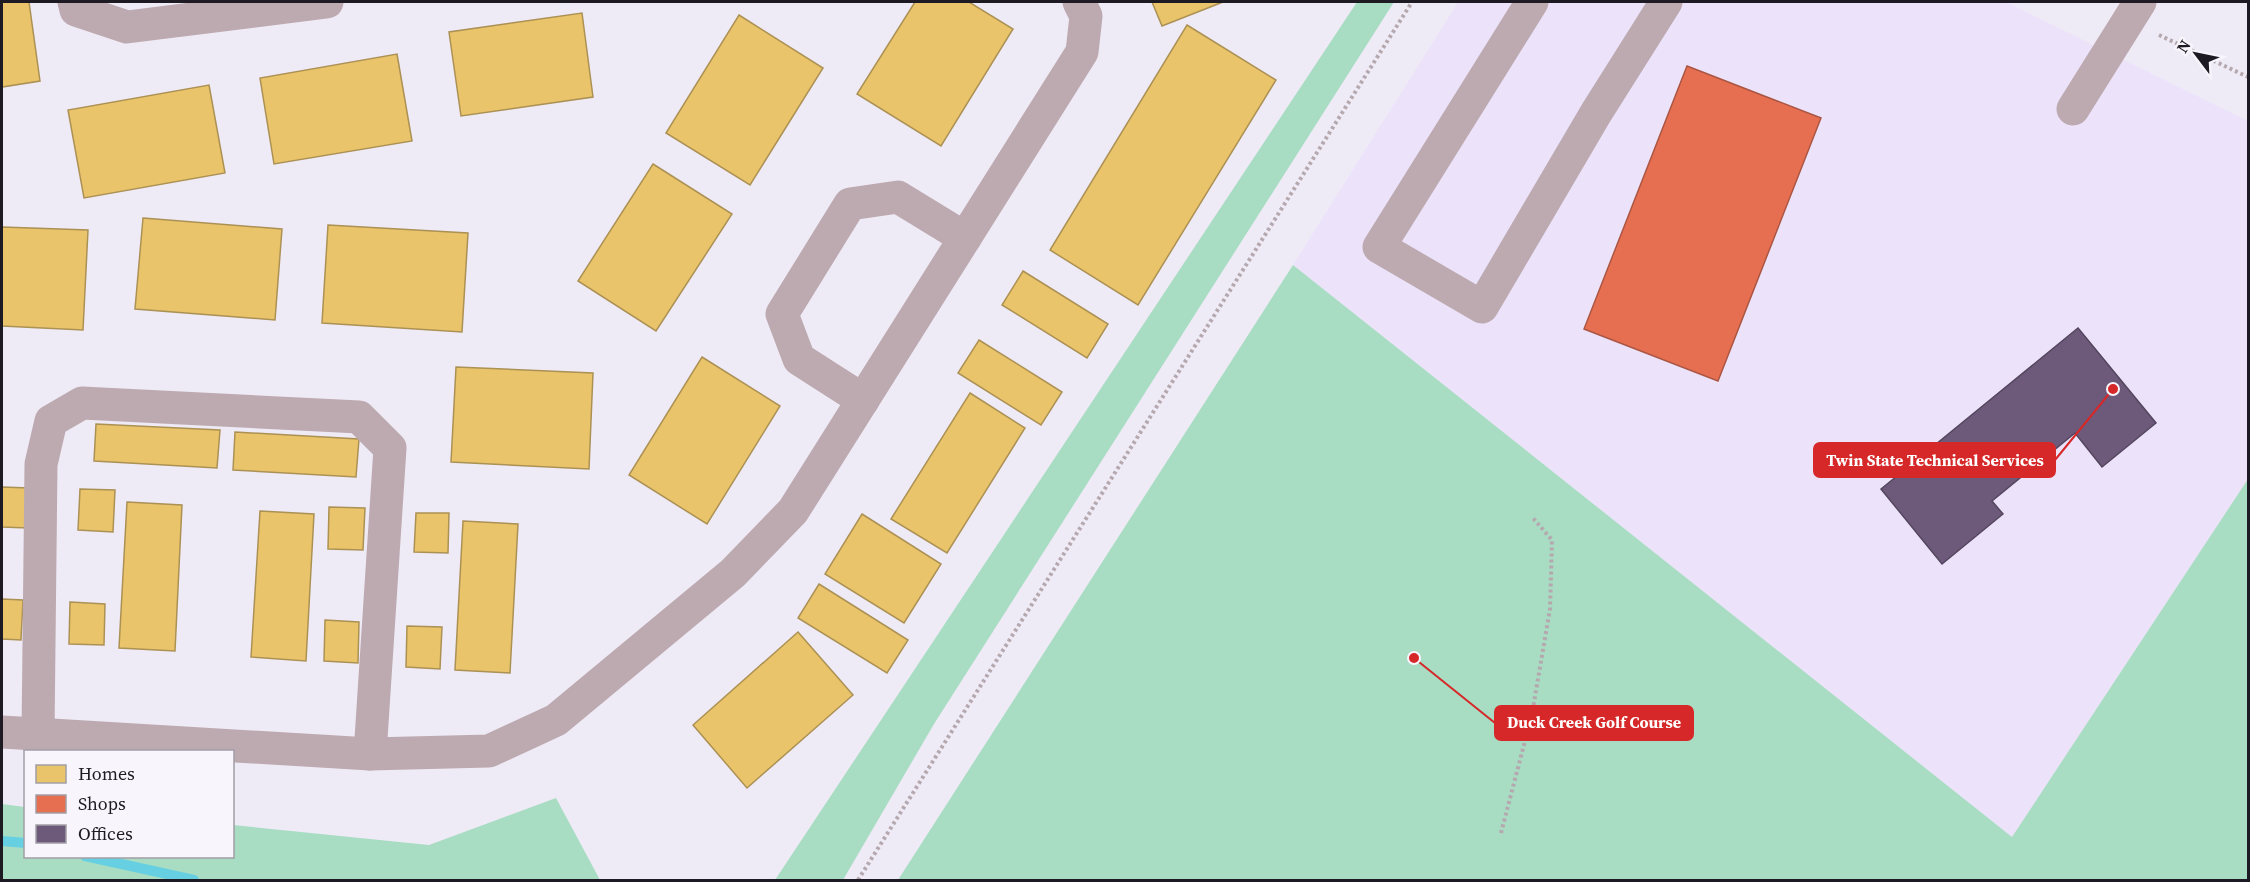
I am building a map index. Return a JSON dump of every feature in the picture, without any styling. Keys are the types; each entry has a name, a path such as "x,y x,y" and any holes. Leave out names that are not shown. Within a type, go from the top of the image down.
{"lane":[{"path":"74,2 76,10 127,27 327,2"},
{"path":"2,732 370,754 489,751 556,720 733,573 793,511 1082,52 1086,16 1079,2"},
{"path":"1532,2 1378,247 1482,307 1596,113 1666,2"},
{"path":"2073,109 2134,11"},
{"path":"863,400 799,359 782,314 850,204 898,197 965,238"},
{"path":"38,734 41,464 51,421 82,403 359,417 390,448 370,754"}],"path":[{"path":"858,880 1412,2"},
{"path":"2134,11 2248,77"},
{"path":"1501,833 1532,714 1550,609 1552,540 1533,518"}],"shaded area":[{"path":"1458,2 2006,2 2248,121 2248,479 2012,837 1293,265"}],"green space":[{"path":"1357,2 1394,2 934,724 843,880 775,880"},
{"path":"1293,265 2012,837 2248,479 2248,880 898,880"},
{"path":"556,798 600,880 2,880 2,804 24,807 24,858 234,858 234,825 429,845"}],"building: Homes":[{"path":"2,2 29,2 40,81 2,87"},
{"path":"915,2 969,2 1013,29 941,146 857,94"},
{"path":"1152,2 1223,2 1162,26"},
{"path":"582,13 593,97 461,116 449,32"},
{"path":"739,15 823,68 750,185 666,133"},
{"path":"1187,25 1276,80 1138,305 1050,250"},
{"path":"397,54 412,141 274,164 260,78"},
{"path":"209,85 225,173 84,198 68,110"},
{"path":"653,164 732,214 656,331 578,281"},
{"path":"143,218 282,229 275,320 135,309"},
{"path":"328,225 468,233 462,332 322,323"},
{"path":"2,227 88,230 83,330 2,326"},
{"path":"1023,271 1108,324 1087,358 1002,305"},
{"path":"979,340 1062,392 1041,425 958,373"},
{"path":"702,357 780,406 707,524 629,475"},
{"path":"456,367 593,373 589,469 451,462"},
{"path":"970,393 1025,428 947,553 891,519"},
{"path":"96,424 220,430 217,468 94,461"},
{"path":"235,432 359,439 356,477 233,470"},
{"path":"2,487 29,488 28,528 2,527"},
{"path":"80,489 115,490 113,532 78,530"},
{"path":"127,502 182,505 175,651 119,648"},
{"path":"329,507 365,508 363,550 328,549"},
{"path":"260,511 314,514 306,661 251,657"},
{"path":"416,513 449,513 448,553 414,552"},
{"path":"862,514 941,564 904,623 825,574"},
{"path":"463,521 518,524 510,673 455,670"},
{"path":"819,584 908,640 887,673 798,618"},
{"path":"2,599 23,600 21,640 2,639"},
{"path":"70,602 105,604 104,645 69,644"},
{"path":"325,620 359,622 358,663 324,661"},
{"path":"407,626 442,627 440,669 406,667"},
{"path":"798,632 853,695 747,788 693,725"}],"building: Shops":[{"path":"1687,66 1821,118 1718,381 1584,329"}],"building: Offices":[{"path":"2078,328 2156,423 2102,467 2075,433 1992,501 2003,514 1942,564 1881,489"}],"waterway":[{"path":"2,841 24,843"},
{"path":"94,858 194,880"}],"place":[{"name":"Twin State Technical Services","path":"2113,389"},
{"name":"Duck Creek Golf Course","path":"1414,658"}]}
